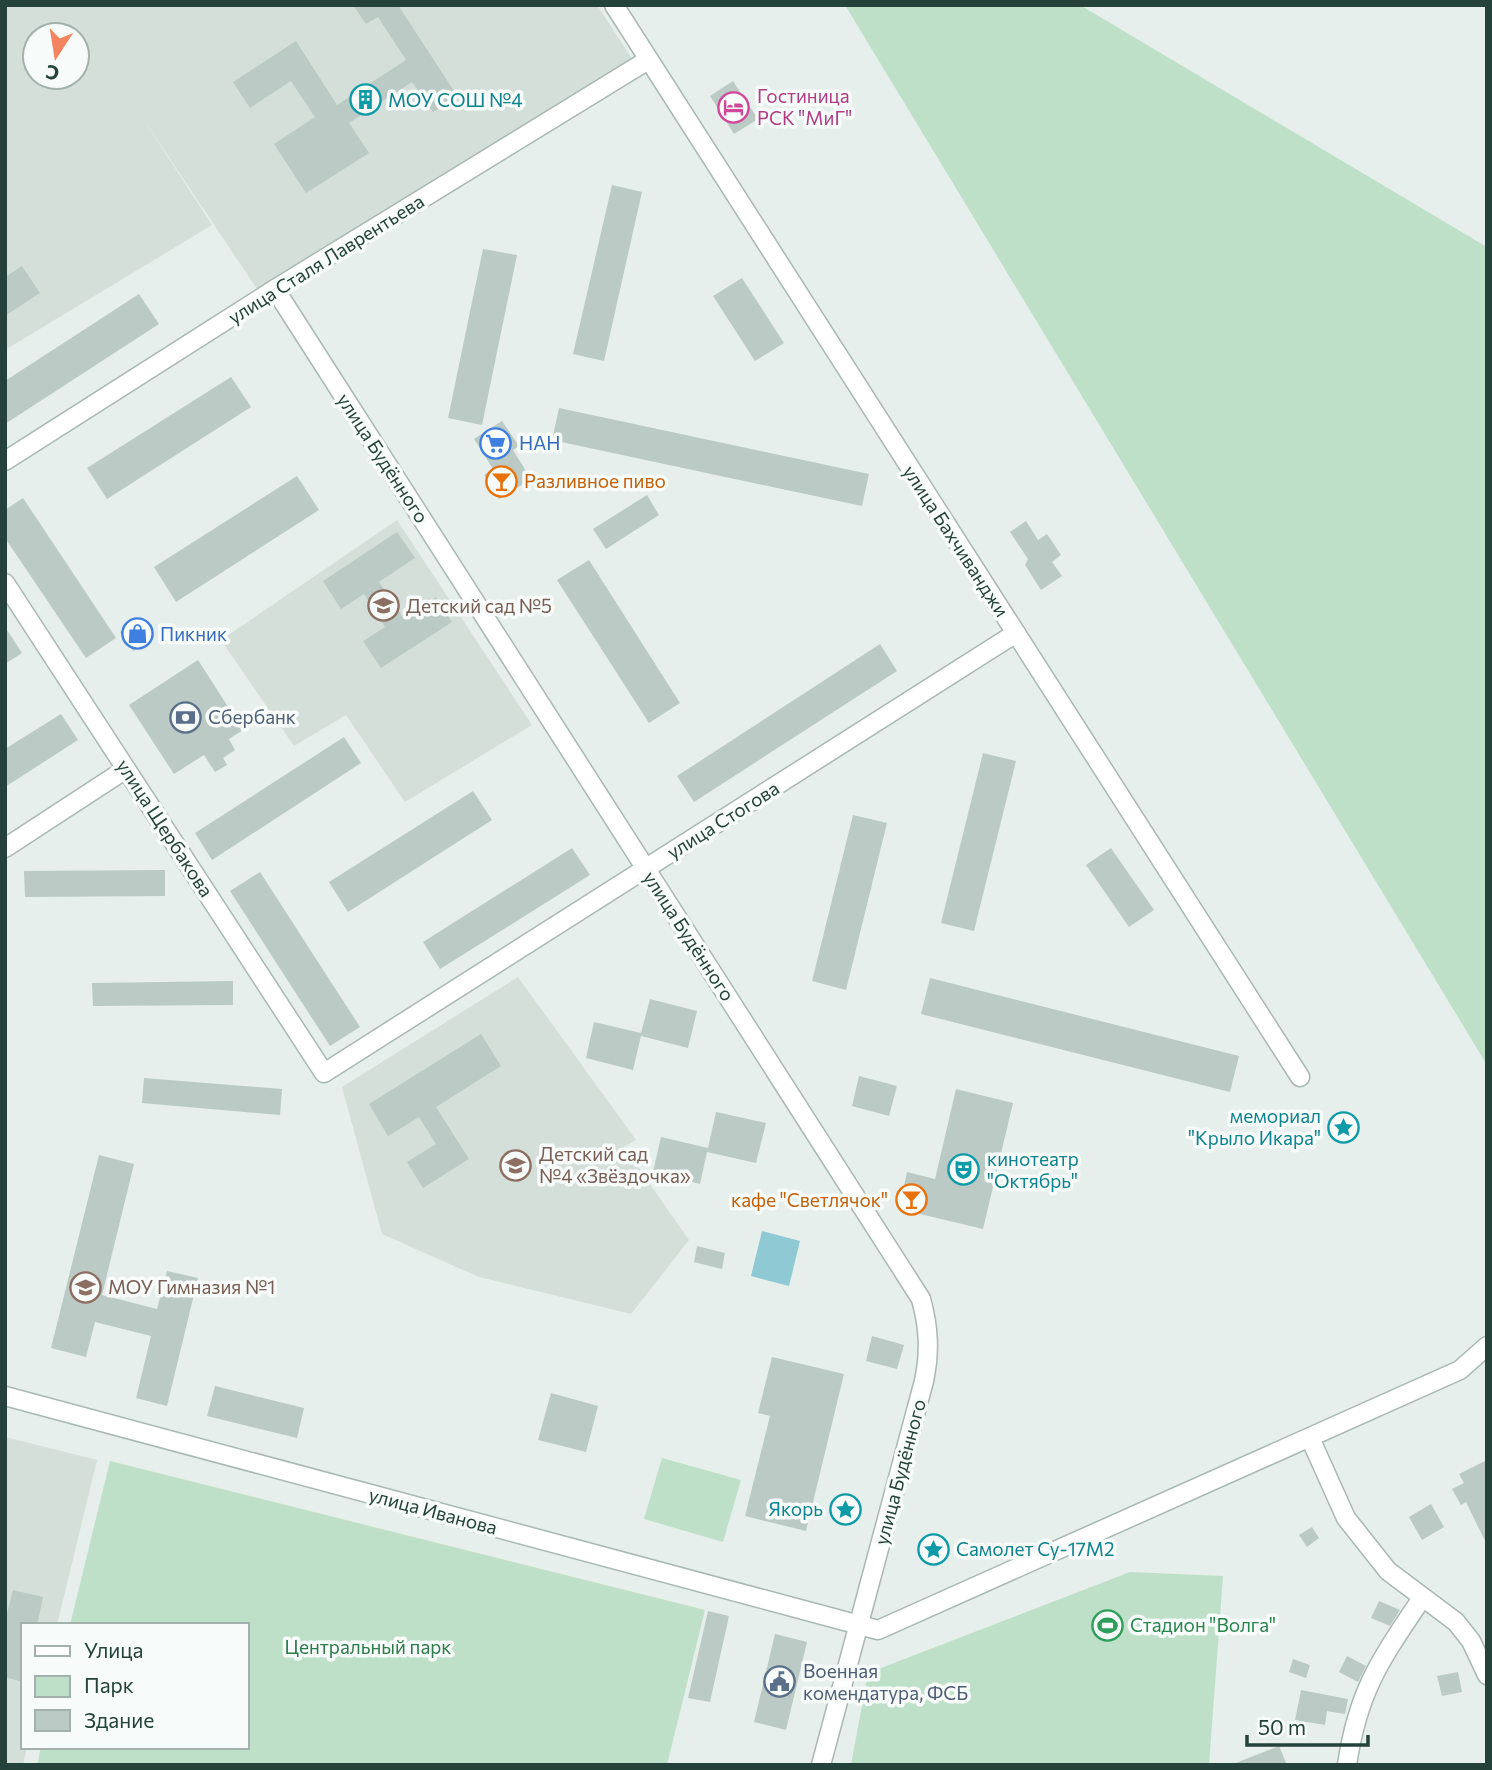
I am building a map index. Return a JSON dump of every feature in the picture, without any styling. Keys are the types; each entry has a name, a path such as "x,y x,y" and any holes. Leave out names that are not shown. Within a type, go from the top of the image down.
{"street":[{"name":"улица Бахчиванджи","path":"614,5 1300,1077"},
{"name":"улица Сталя Лаврентьева","path":"5,461 275,289 648,60"},
{"name":"улица Будённого","path":"275,289 921,1299 928,1325 929,1355 924,1381 821,1765"},
{"name":"улица Щербакова","path":"5,583 324,1073"},
{"name":"улица Стогова","path":"324,1073 1016,634"},
{"path":"5,848 126,769"},
{"name":"улица Иванова","path":"5,1396 878,1630 1460,1370 1487,1346"},
{"path":"1310,1438 1346,1518 1388,1572 1457,1622 1471,1641 1487,1675"},
{"path":"1347,1765 1364,1691 1378,1664 1422,1598"}],"shaded area":[{"path":"5,5 597,5 633,60 257,289 140,114 212,225 5,350"},
{"path":"397,520 532,725 405,802 346,715 294,746 221,640"},
{"path":"518,977 636,1140 624,1147 689,1240 631,1314 479,1277 382,1234 342,1087"},
{"path":"5,1437 97,1460 57,1623 21,1623 21,1749 27,1749 23,1765 5,1765"}],"green space":[{"path":"845,5 1080,5 1487,247 1487,1065"},
{"path":"662,1458 741,1480 723,1542 644,1519"},
{"name":"Центральный парк","path":"110,1461 705,1610 667,1765 37,1765 41,1749 248,1749 248,1623 70,1623"},
{"name":"Стадион \"Волга\"","path":"1130,1572 1223,1576 1209,1765 851,1765 868,1673"}],"water":[{"path":"762,1231 800,1241 789,1286 751,1276"}],"building":[{"name":"МОУ СОШ №4","path":"353,5 398,5 458,97 433,112 412,82 349,123 369,153 306,193 274,144 315,117 291,81 250,108 233,82 296,41 337,105 406,60 378,17 366,24"},
{"path":"733,81 758,119 734,134 710,96"},
{"path":"612,185 642,192 604,361 573,354"},
{"path":"483,249 517,255 482,425 448,418"},
{"path":"22,266 40,293 5,316 5,277"},
{"path":"742,278 784,343 755,361 713,296"},
{"path":"139,294 159,324 5,424 5,381"},
{"path":"231,377 251,407 107,499 87,468"},
{"path":"559,408 869,474 862,506 552,440"},
{"path":"502,421 519,446 513,450 531,479 499,499 484,475 493,469 474,439"},
{"path":"297,476 319,510 176,602 154,567"},
{"path":"647,495 659,515 606,549 593,529"},
{"path":"23,498 116,638 86,658 5,538 5,510"},
{"path":"1026,521 1038,540 1047,534 1061,555 1052,562 1062,576 1041,590 1025,565 1028,559 1010,532"},
{"path":"397,532 415,558 379,582 404,619 436,597 452,622 381,668 363,641 385,627 364,594 341,609 323,581"},
{"path":"589,560 680,703 649,723 557,580"},
{"path":"142,618 154,636 133,651 120,632"},
{"path":"5,627 22,653 5,664"},
{"path":"880,644 897,671 694,802 677,776"},
{"path":"198,660 243,730 229,739 235,750 223,758 227,765 215,772 204,755 174,774 129,705"},
{"path":"61,714 78,740 5,787 5,749"},
{"path":"344,737 361,763 212,860 195,833"},
{"path":"983,753 1016,761 974,931 941,923"},
{"path":"473,791 492,820 348,912 329,882"},
{"path":"853,815 887,823 846,990 812,981"},
{"path":"572,848 590,875 440,969 423,942"},
{"path":"1111,848 1154,910 1129,927 1086,865"},
{"path":"165,870 165,896 25,897 24,871"},
{"path":"260,872 360,1027 330,1046 230,891"},
{"path":"930,978 1239,1056 1230,1092 921,1014"},
{"path":"233,981 233,1005 93,1006 92,983"},
{"path":"650,999 697,1011 688,1048 641,1036 633,1070 586,1058 594,1022 641,1033"},
{"path":"481,1034 501,1066 436,1107 469,1159 423,1188 407,1162 436,1144 419,1117 388,1136 369,1104"},
{"path":"859,1076 897,1086 889,1116 852,1106"},
{"path":"144,1078 282,1089 280,1115 142,1103"},
{"path":"956,1089 1013,1103 983,1229 899,1209 907,1172 935,1179"},
{"path":"716,1112 766,1123 756,1163 707,1152 700,1184 653,1172 661,1137 708,1148"},
{"name":"МОУ Гимназия №1","path":"99,1155 134,1164 102,1295 157,1309 167,1271 198,1278 167,1406 136,1398 151,1336 95,1322 86,1357 51,1348"},
{"path":"697,1246 725,1253 722,1269 694,1262"},
{"path":"872,1336 904,1345 897,1369 866,1361"},
{"path":"772,1357 844,1374 806,1531 745,1516 770,1416 758,1413"},
{"path":"215,1386 304,1408 297,1438 207,1416"},
{"path":"551,1393 598,1406 586,1452 538,1440"},
{"path":"1487,1460 1487,1545 1466,1502 1461,1505 1452,1489 1464,1483 1459,1474"},
{"path":"1431,1504 1444,1527 1422,1540 1409,1517"},
{"path":"1312,1527 1319,1538 1307,1547 1299,1535"},
{"path":"13,1590 43,1597 37,1623 21,1623 21,1681 5,1677 5,1621"},
{"path":"1379,1601 1400,1610 1390,1626 1371,1618"},
{"path":"708,1611 729,1616 710,1702 688,1698"},
{"path":"775,1634 807,1642 786,1730 754,1722"},
{"path":"1347,1656 1366,1666 1358,1682 1339,1672"},
{"path":"1293,1659 1310,1665 1306,1678 1289,1672"},
{"path":"1458,1672 1462,1692 1442,1696 1437,1676"},
{"path":"1301,1690 1348,1699 1345,1714 1327,1711 1325,1725 1295,1720"},
{"path":"1279,1746 1287,1765 1233,1765 1233,1764"}],"place":[{"name":"МОУ СОШ №4","path":"365,100"},
{"name":"Гостиница РСК \"МиГ\"","path":"734,107"},
{"name":"НАН","path":"496,443"},
{"name":"Разливное пиво","path":"501,481"},
{"name":"Детский сад №5","path":"383,606"},
{"name":"Пикник","path":"137,634"},
{"name":"Сбербанк","path":"185,717"},
{"name":"мемориал \"Крыло Икара\"","path":"1344,1127"},
{"name":"Детский сад №4 «Звёздочка»","path":"516,1165"},
{"name":"кинотеатр \"Октябрь\"","path":"964,1170"},
{"name":"кафе \"Светлячок\"","path":"911,1200"},
{"name":"МОУ Гимназия №1","path":"85,1287"},
{"name":"Якорь","path":"846,1509"},
{"name":"Самолет Су-17М2","path":"933,1549"},
{"name":"Стадион \"Волга\"","path":"1107,1625"},
{"name":"Военная комендатура, ФСБ","path":"780,1682"}]}
